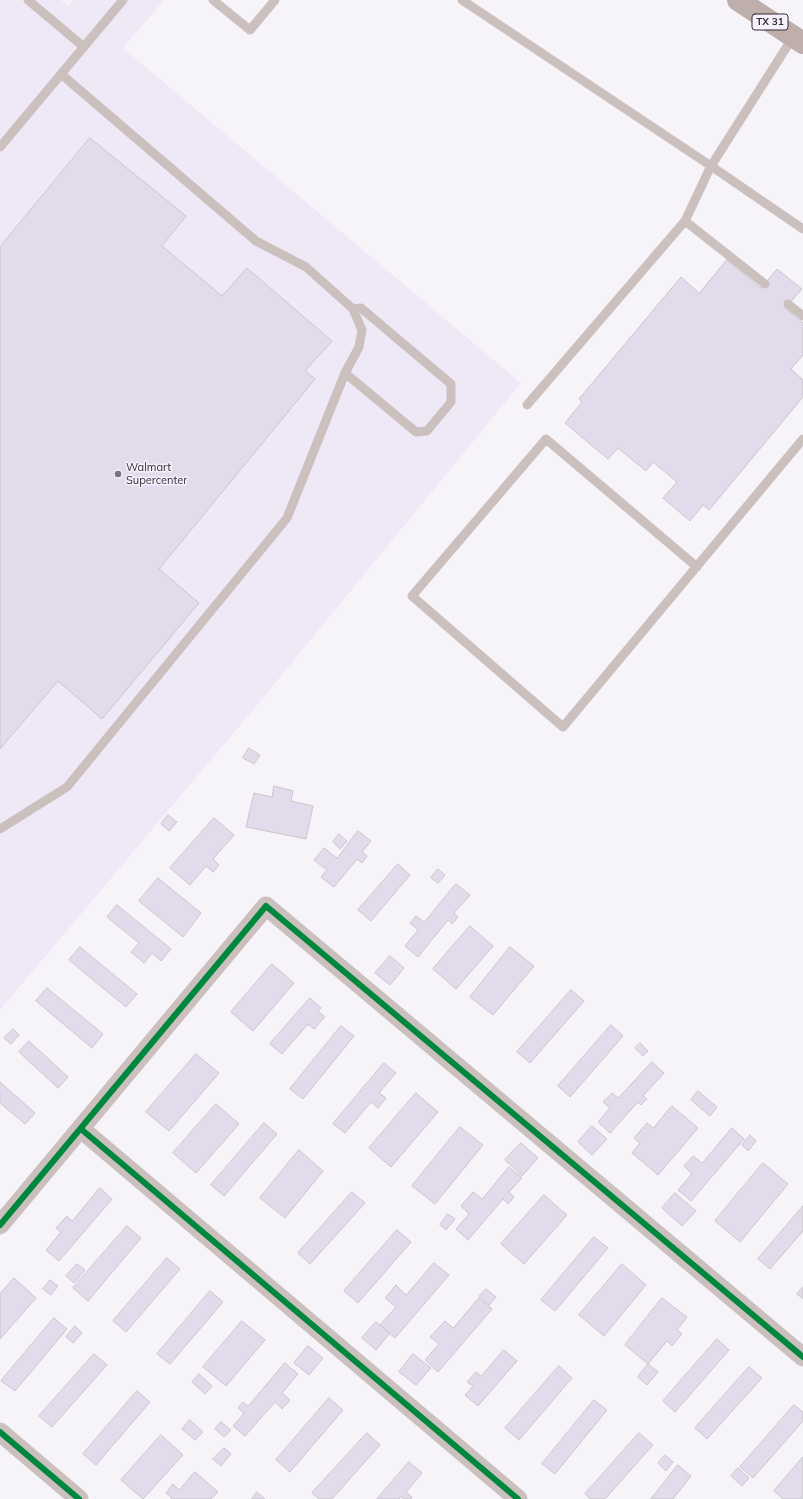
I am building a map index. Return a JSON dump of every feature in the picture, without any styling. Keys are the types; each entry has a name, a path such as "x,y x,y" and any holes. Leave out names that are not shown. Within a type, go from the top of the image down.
{"main road":[{"name":"TX 31","path":"738,0 798,40"}],"street":[{"path":"0,1225 266,906 803,1357"},
{"path":"81,1129 518,1499"},
{"path":"0,1432 79,1499"}],"lane":[{"path":"28,0 84,47"},
{"path":"0,147 123,0"},
{"path":"213,0 250,30 275,0"},
{"path":"462,0 803,229"},
{"path":"527,405 685,220 711,166 798,40"},
{"path":"0,829 67,787 287,518 345,373 358,347 362,330 352,310 306,267 256,241 61,74"},
{"path":"685,220 764,284"},
{"path":"788,304 803,316"},
{"path":"345,373 416,432 427,431 451,402 451,384 361,308 352,310"},
{"path":"697,567 546,439 412,596 563,727 697,567 803,439"}],"shaded area":[{"path":"0,0 61,0 68,6 74,0 164,0 123,48 521,383 258,704 0,1010"}],"building":[{"name":"Walmart Supercenter","path":"90,138 186,216 162,246 222,296 247,268 332,341 305,371 315,379 159,569 199,603 102,719 58,681 0,749 0,247"},
{"path":"727,260 761,288 777,269 802,289 785,308 803,323 803,355 791,369 803,380 803,397 709,510 703,505 690,521 663,498 677,482 653,462 646,471 618,448 608,459 565,423 582,402 579,399 681,277 699,293"},
{"path":"249,748 260,755 254,764 243,758"},
{"path":"274,786 293,791 291,801 313,806 306,839 246,827 254,793 272,797"},
{"path":"168,815 177,822 169,831 161,824"},
{"path":"214,818 234,835 213,859 219,865 213,872 206,866 190,885 170,868"},
{"path":"358,831 371,841 362,852 367,856 362,863 357,859 334,887 321,877 327,870 314,860 324,848 337,858"},
{"path":"339,834 347,841 340,849 333,842"},
{"path":"398,864 410,875 371,921 358,910"},
{"path":"438,869 445,875 438,883 431,878"},
{"path":"158,878 201,913 183,937 139,901"},
{"path":"456,884 470,895 454,913 458,917 452,924 448,920 418,957 405,946 418,930 410,923 416,916 424,922"},
{"path":"117,905 171,949 161,961 152,953 144,963 131,952 139,943 107,917"},
{"path":"470,926 493,946 456,989 433,969"},
{"path":"80,947 137,994 126,1007 69,960"},
{"path":"510,947 534,966 493,1015 470,997"},
{"path":"390,956 404,968 390,985 375,973"},
{"path":"272,964 294,983 253,1031 231,1012"},
{"path":"47,988 103,1034 92,1048 36,1001"},
{"path":"571,990 584,1001 530,1063 517,1052"},
{"path":"310,998 321,1008 318,1011 325,1017 314,1029 308,1024 282,1054 270,1044"},
{"path":"611,1025 623,1036 570,1097 558,1086"},
{"path":"341,1026 354,1036 303,1099 290,1089"},
{"path":"13,1029 19,1035 11,1044 4,1038"},
{"path":"29,1041 68,1077 58,1088 19,1052"},
{"path":"640,1043 648,1051 643,1056 635,1048"},
{"path":"196,1054 219,1073 169,1131 146,1112"},
{"path":"652,1062 664,1073 643,1096 647,1099 641,1105 638,1102 610,1133 598,1122 610,1108 603,1102 612,1093 618,1098"},
{"path":"384,1063 396,1073 379,1093 386,1098 378,1108 371,1102 345,1133 333,1124"},
{"path":"0,1082 35,1113 25,1124 0,1103"},
{"path":"698,1091 717,1107 710,1116 691,1100"},
{"path":"416,1093 438,1112 391,1167 369,1148"},
{"path":"216,1104 239,1124 196,1173 173,1153"},
{"path":"672,1106 698,1128 658,1175 632,1153 640,1143 634,1138 647,1123 653,1128"},
{"path":"264,1123 277,1134 224,1196 211,1185"},
{"path":"592,1126 607,1139 592,1155 578,1142"},
{"path":"460,1127 483,1145 435,1204 412,1186"},
{"path":"732,1128 744,1139 691,1201 678,1190 692,1174 684,1166 693,1156 702,1163"},
{"path":"750,1135 756,1141 748,1151 742,1145"},
{"path":"521,1143 538,1158 522,1176 505,1160"},
{"path":"299,1150 323,1171 285,1218 260,1198"},
{"path":"763,1163 788,1184 740,1242 715,1221"},
{"path":"509,1167 522,1178 509,1192 514,1197 508,1204 503,1199 468,1240 456,1229 469,1214 461,1206 473,1192 482,1199"},
{"path":"100,1188 112,1199 59,1261 46,1250 61,1232 56,1228 67,1216 72,1221"},
{"path":"352,1192 365,1203 310,1264 298,1253"},
{"path":"675,1193 696,1211 682,1226 662,1208"},
{"path":"544,1195 567,1215 524,1264 501,1244"},
{"path":"803,1206 803,1231 770,1269 758,1259"},
{"path":"448,1214 455,1219 446,1230 440,1225"},
{"path":"127,1226 141,1238 88,1301 73,1288"},
{"path":"397,1230 411,1242 358,1303 344,1291"},
{"path":"594,1237 608,1248 555,1311 541,1300"},
{"path":"167,1258 180,1269 126,1332 113,1321"},
{"path":"434,1263 449,1275 395,1338 380,1325 396,1307 385,1298 396,1285 406,1295"},
{"path":"77,1264 85,1270 74,1283 66,1276"},
{"path":"622,1264 646,1285 604,1336 579,1315"},
{"path":"14,1278 36,1298 0,1339 0,1294"},
{"path":"50,1280 58,1286 51,1295 43,1289"},
{"path":"803,1287 803,1299 797,1294"},
{"path":"486,1289 496,1297 489,1305 479,1296"},
{"path":"210,1291 223,1302 170,1364 157,1354"},
{"path":"479,1298 492,1309 438,1372 425,1360 439,1344 430,1337 445,1321 453,1328"},
{"path":"662,1298 687,1317 677,1330 682,1334 672,1346 667,1341 648,1364 625,1345"},
{"path":"54,1318 67,1329 15,1391 1,1381"},
{"path":"242,1321 265,1340 226,1386 203,1367"},
{"path":"376,1322 390,1333 376,1350 362,1338"},
{"path":"75,1326 82,1333 73,1343 66,1337"},
{"path":"717,1339 729,1350 675,1412 663,1401"},
{"path":"308,1346 323,1358 309,1375 294,1363"},
{"path":"504,1350 517,1361 478,1406 465,1395 473,1386 467,1382 476,1372 481,1376"},
{"path":"94,1354 107,1365 52,1427 39,1416"},
{"path":"413,1354 431,1368 416,1385 399,1372"},
{"path":"285,1363 298,1374 282,1393 290,1400 282,1409 275,1402 245,1436 233,1426 244,1413 238,1408 243,1402 248,1406"},
{"path":"648,1364 658,1372 647,1385 638,1377"},
{"path":"559,1366 572,1378 519,1440 505,1428"},
{"path":"749,1367 762,1378 707,1439 695,1428"},
{"path":"199,1374 212,1386 205,1394 192,1382"},
{"path":"137,1391 150,1402 96,1465 83,1454"},
{"path":"329,1398 343,1410 290,1472 276,1460"},
{"path":"594,1400 607,1410 555,1474 542,1464"},
{"path":"794,1405 803,1412 803,1421 753,1478 740,1467"},
{"path":"190,1420 203,1432 195,1440 182,1429"},
{"path":"221,1422 231,1430 224,1437 215,1429"},
{"path":"367,1433 380,1445 332,1499 319,1499 312,1493"},
{"path":"639,1433 653,1445 605,1499 590,1499 585,1494"},
{"path":"161,1435 183,1455 143,1499 121,1480"},
{"path":"224,1448 231,1454 221,1466 213,1459"},
{"path":"665,1455 673,1462 666,1471 658,1463"},
{"path":"803,1457 803,1499 783,1499 774,1491"},
{"path":"409,1462 422,1473 406,1492 412,1497 411,1499 404,1499 401,1497 399,1499 377,1499"},
{"path":"678,1465 691,1476 673,1499 651,1499"},
{"path":"738,1468 749,1478 742,1486 731,1476"},
{"path":"195,1472 218,1492 211,1499 171,1499 172,1498 166,1493 173,1484 179,1490"},
{"path":"257,1492 265,1499 252,1499"}],"cycle path":[{"path":"0,1225 266,906 803,1357"},
{"path":"81,1129 518,1499"},
{"path":"0,1432 79,1499"}],"place":[{"name":"Walmart Supercenter","path":"118,474"}]}
